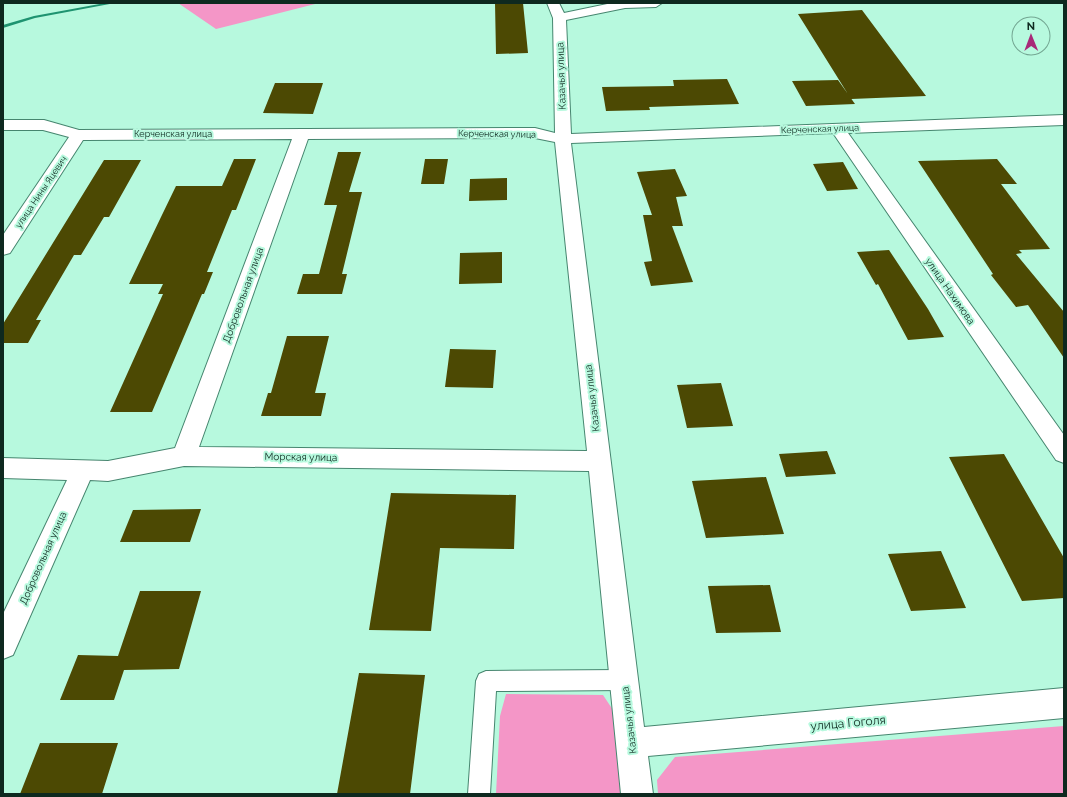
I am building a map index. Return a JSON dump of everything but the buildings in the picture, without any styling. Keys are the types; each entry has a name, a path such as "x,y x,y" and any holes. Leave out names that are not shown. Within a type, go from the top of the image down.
{"street":[{"path":"556,11 625,4 656,3"},
{"name":"Казачья улица","path":"556,11 563,139 638,794"},
{"name":"Керченская улица","path":"3,125 44,125 78,135 535,133 563,139 1064,120"},
{"name":"улица Нахимова","path":"837,128 1064,453"},
{"name":"Добровольная улица","path":"184,456 302,134"},
{"name":"улица Нины Яцевич","path":"3,249 78,135"},
{"name":"Морская улица","path":"3,468 108,471 184,456 600,461"},
{"name":"Добровольная улица","path":"3,645 83,470"},
{"name":"улица Гоголя","path":"631,743 1064,703"}],"lane":[{"path":"479,794 486,681 624,680"}],"shaded area":[{"path":"178,3 319,3 216,29"},
{"path":"506,694 603,695 615,713 623,794 496,794 500,716"},
{"path":"1064,726 1064,794 658,794 657,780 675,757"}],"waterway":[{"path":"3,27 34,17 113,3"}]}
